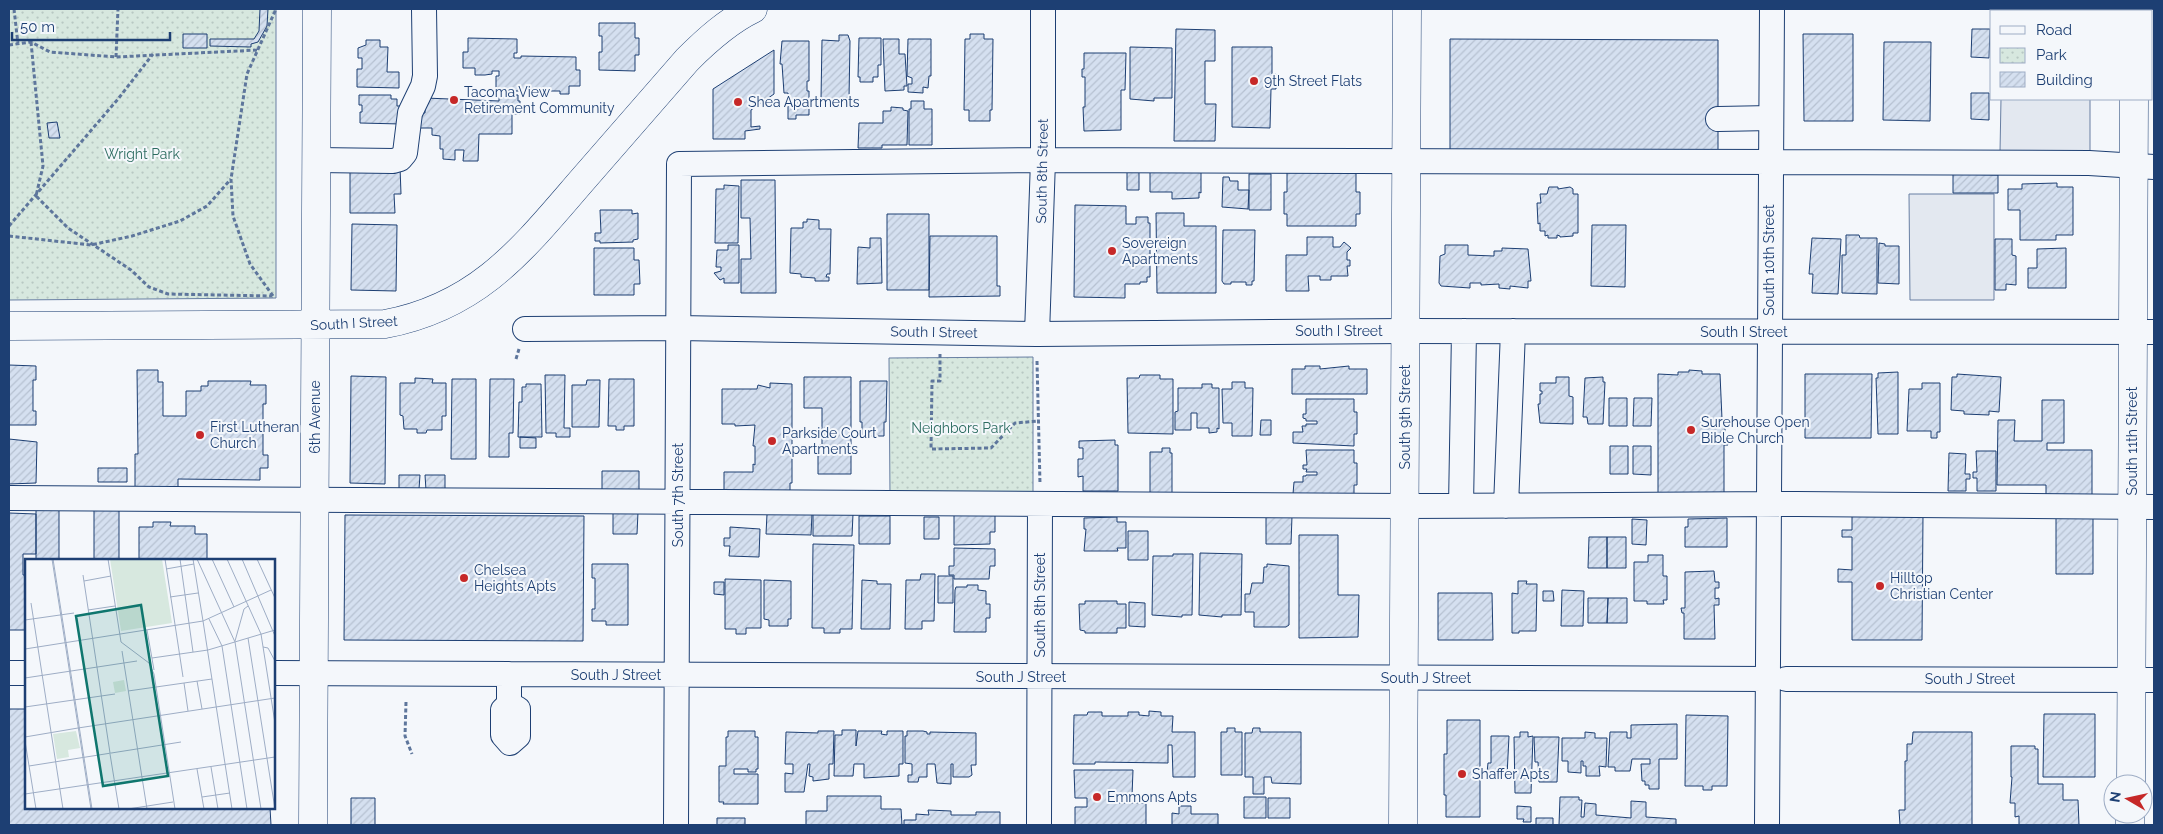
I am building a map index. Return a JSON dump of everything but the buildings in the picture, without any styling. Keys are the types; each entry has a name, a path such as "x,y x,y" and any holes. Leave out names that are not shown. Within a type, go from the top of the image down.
{"main road":[{"name":"6th Avenue","path":"313,825 317,9"},
{"name":"South I Street","path":"9,326 315,326 385,324 410,320 445,305 484,283 520,252 687,60 708,39 727,24 753,9"},
{"name":"South 9th Street","path":"1403,825 1407,9"},
{"name":"South 11th Street","path":"2132,774 2143,679 2144,168 2134,100"}],"street":[{"path":"317,160 393,161 400,159 405,153 410,113 423,86 425,76 424,9"},
{"name":"South 8th Street","path":"1037,334 1043,160 1043,9"},
{"name":"South 10th Street","path":"1767,825 1772,679 1768,504 1772,9"},
{"path":"1718,119 1771,118"},
{"path":"1043,160 2090,164 2144,168"},
{"name":"South 7th Street","path":"676,825 679,164 1043,160"},
{"name":"South I Street","path":"524,329 679,328 1037,334 1406,331 2143,332"},
{"path":"1461,506 1464,331"},
{"path":"1506,506 1513,331"},
{"path":"9,498 678,503 1404,506 1768,504 2143,507"},
{"name":"South 8th Street","path":"1039,825 1040,504"},
{"path":"9,673 25,673"},
{"name":"South J Street","path":"275,673 2143,679"},
{"path":"509,674 509,704"}],"path":[{"path":"14,9 18,44"},
{"path":"116,57 118,9"},
{"path":"36,196 68,228 131,270 148,287 168,294 273,296 250,264 233,216 231,179 247,74 276,9"},
{"path":"31,42 43,166 36,196"},
{"path":"9,46 31,42 50,52 116,57 258,50"},
{"path":"9,226 154,54"},
{"path":"9,236 91,245 132,236 180,221 207,206 231,179"},
{"path":"941,332 940,381 932,381 931,449 991,448 1015,423 1038,421"},
{"path":"1037,361 1040,504"},
{"path":"406,702 405,736 412,754"}],"green space":[{"name":"Wright Park","path":"9,9 276,9 276,298 9,300"},
{"name":"Neighbors Park","path":"1033,357 1033,497 890,498 889,358"}],"shaded area":[{"path":"2001,100 2090,100 2090,152 2000,152"},
{"path":"1909,194 1994,194 1994,300 1910,300"}],"place":[{"name":"9th Street Flats","path":"1254,81"},
{"name":"Tacoma View Retirement Community","path":"454,100"},
{"name":"Shea Apartments","path":"738,102"},
{"name":"Sovereign Apartments","path":"1112,251"},
{"name":"Surehouse Open Bible Church","path":"1691,430"},
{"name":"First Lutheran Church","path":"200,435"},
{"name":"Parkside Court Apartments","path":"772,441"},
{"name":"Chelsea Heights Apts","path":"464,578"},
{"name":"Hilltop Christian Center","path":"1880,586"},
{"name":"Shaffer Apts","path":"1462,774"},
{"name":"Emmons Apts","path":"1097,797"}]}
